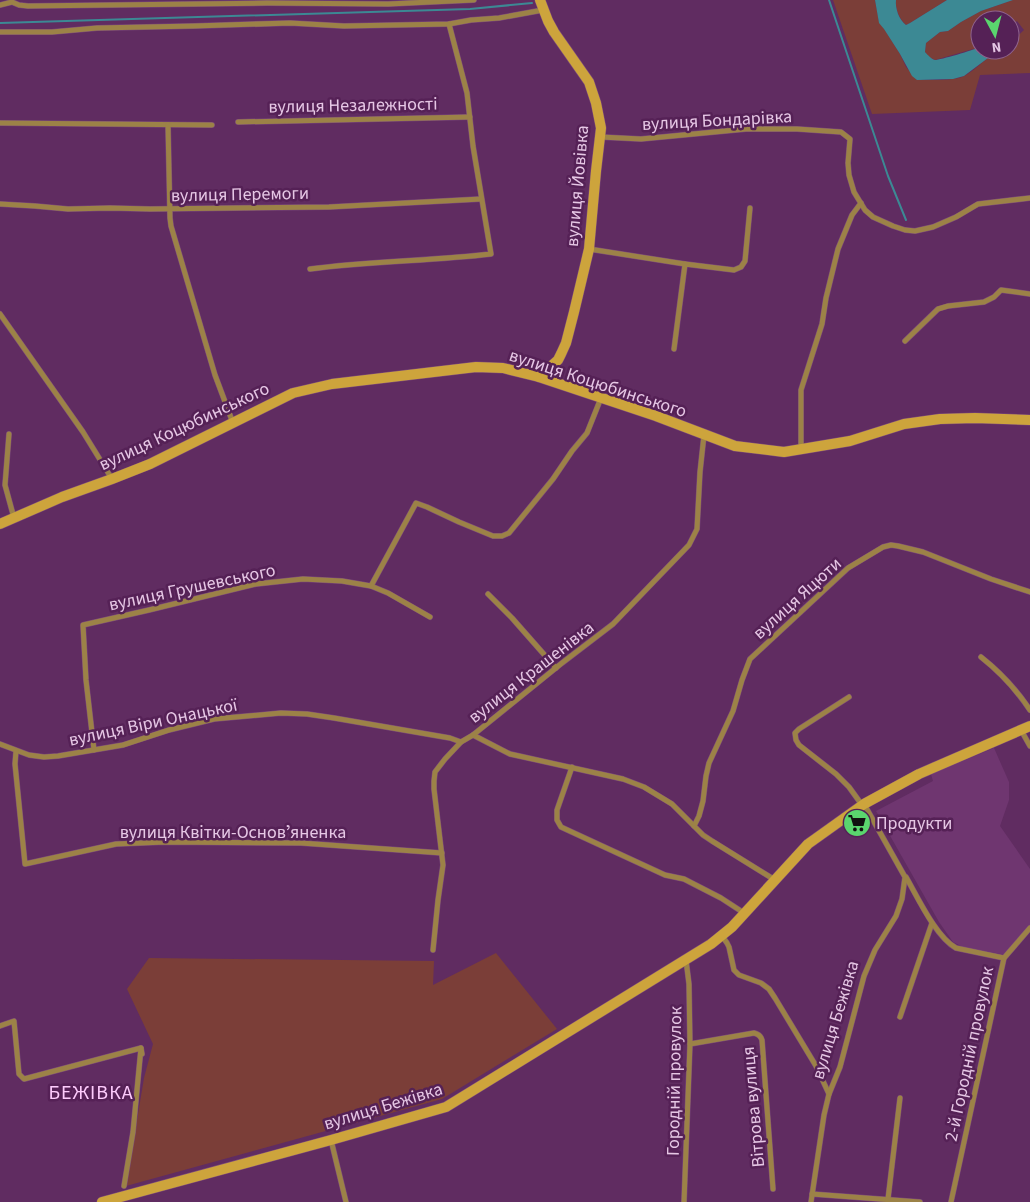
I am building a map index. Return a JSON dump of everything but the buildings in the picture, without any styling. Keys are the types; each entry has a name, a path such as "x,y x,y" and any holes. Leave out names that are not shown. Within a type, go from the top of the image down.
{"street":[{"path":"0,5 12,1 19,5 28,6 474,0"},
{"path":"0,32 52,32 96,28 290,23 344,26 449,24 499,18 542,5"},
{"name":"вулиця Йовівка","path":"539,377 558,360 566,343 589,249 601,137 600,117 589,82 554,32 542,5"},
{"path":"310,269 347,264 491,254 481,199 467,93 449,24"},
{"name":"вулиця Незалежності","path":"238,122 470,117"},
{"path":"0,123 212,125"},
{"path":"168,125 171,226 215,376 234,423"},
{"name":"вулиця Бондарівка","path":"601,137 641,139 746,130 797,129 841,132 850,139 849,175 854,192 865,210 873,217 905,230 915,231 933,227 956,217 978,204 1030,198"},
{"name":"вулиця Перемоги","path":"0,204 68,209 170,209 329,207 481,199"},
{"path":"801,448 801,390 822,324 826,298 838,249 852,215 861,203"},
{"path":"589,249 734,270 745,261 750,208"},
{"path":"674,350 685,264"},
{"path":"905,341 938,309 984,302 1001,290 1030,294"},
{"path":"0,314 83,432 112,479"},
{"name":"вулиця Коцюбинського","path":"0,524 62,497 150,464 292,393 332,384 476,367 503,368 539,377 656,416 735,446 784,452 850,441 904,424 940,419 1030,420"},
{"path":"430,617 388,593 371,586 416,503 493,536 502,536 509,533 542,493 586,433 601,398"},
{"path":"9,434 5,485 14,518"},
{"name":"вулиця Крашенівка","path":"432,950 443,866 434,789 435,772 461,742 473,735 613,624 689,545 697,529 704,434"},
{"name":"вулиця Яцюти","path":"694,826 703,801 709,763 733,711 750,658 848,568 883,547 891,545 923,552 1030,592"},
{"name":"вулиця Грушевського","path":"94,750 86,680 83,625 256,584 303,579 342,581 371,586"},
{"path":"488,594 556,668"},
{"path":"981,657 1003,676 1030,710"},
{"path":"849,697 799,729 796,733 796,740 799,745 836,774 849,787 863,805 905,876"},
{"name":"вулиця Віри Онацької","path":"0,744 29,755 58,756 123,745 169,730 214,719 281,712 334,718 450,738 461,742"},
{"path":"1025,728 1030,746"},
{"name":"вулиця Бежівка","path":"102,1202 446,1107 712,944 722,936 808,844 863,805 919,774 1025,728"},
{"path":"473,735 510,754 623,779 644,786 672,804 712,842 775,880"},
{"name":"вулиця Квітки-Основʼяненка","path":"16,751 15,764 25,864 116,844 165,842 301,843 442,853"},
{"path":"572,767 557,810 557,820 561,827 665,875 684,879 722,898 744,913"},
{"name":"вулиця Бежівка","path":"811,1202 829,1094 840,1067 864,976 875,950 896,916 902,899 905,876"},
{"name":"2-й Городній провулок","path":"905,876 932,923 950,945 956,948 1004,958 951,1202"},
{"path":"900,1017 932,923"},
{"path":"1004,958 1030,928"},
{"path":"722,936 729,947 734,970 739,975 761,983 769,989 816,1066 829,1094"},
{"name":"Городній провулок","path":"684,1202 690,1044 689,984 686,960"},
{"path":"0,1026 14,1021 19,1074 24,1080 142,1051 133,1132 124,1186"},
{"name":"Вітрова вулиця","path":"690,1044 754,1033 761,1036 773,1189"},
{"path":"888,1199 900,1098"},
{"path":"331,1140 346,1202"},
{"path":"812,1194 920,1202"}],"shaded area":[{"path":"833,0 875,0 878,19 906,67 917,80 928,80 960,78 970,73 986,60 1020,60 1020,34 1024,30 1020,25 1020,10 984,10 1013,0 1030,0 1030,73 980,75 970,110 872,114"},
{"path":"875,0 896,0 898,14 906,25 947,0 1013,0 984,10 970,10 970,17 948,31 940,32 926,43 925,52 935,60 970,50 970,60 985,60 964,76 953,79 917,80 912,76 879,23"},
{"path":"896,0 947,0 906,25 898,13"},
{"path":"970,17 970,50 935,60 929,57 925,52 926,43 940,32 948,31"},
{"path":"994,748 1009,782 1009,800 1000,826 1030,869 1030,926 1006,955 963,947 953,942 939,922 876,811 933,781 931,774"},
{"path":"496,953 557,1029 442,1099 126,1186 144,1078 153,1044 127,989 149,958 434,961 433,985"}],"waterway":[{"path":"829,0 888,176 906,220"},
{"path":"0,23 470,9 532,3"}],"place":[{"name":"Продукти","path":"857,823"}],"district":[{"name":"БЕЖІВКА","path":"91,1092"}]}
